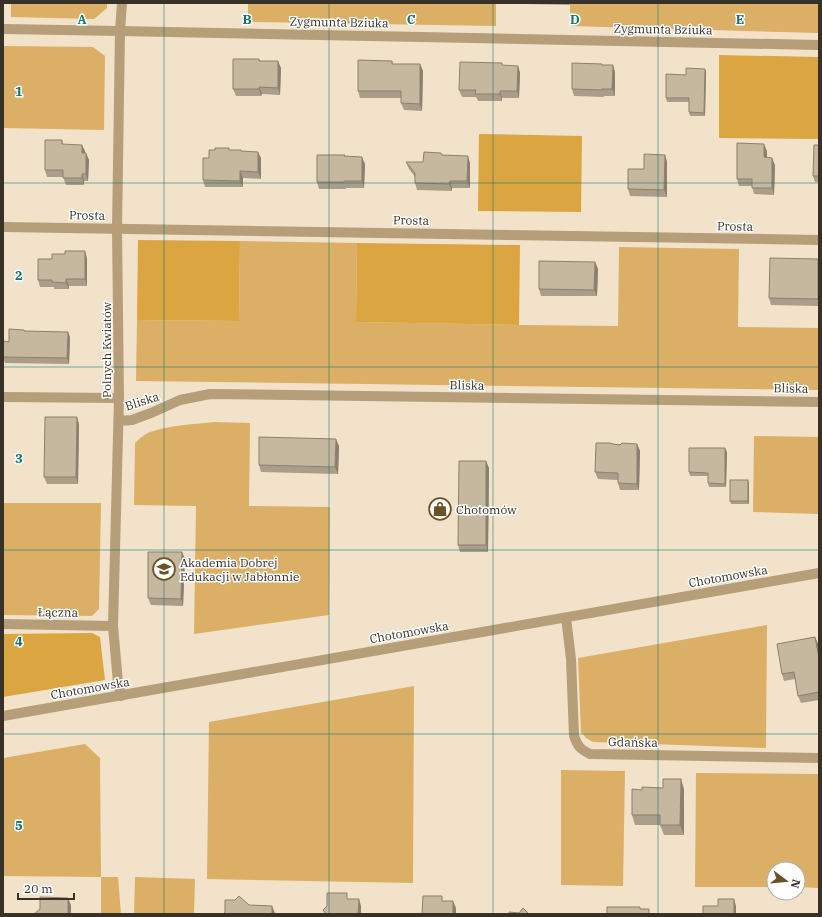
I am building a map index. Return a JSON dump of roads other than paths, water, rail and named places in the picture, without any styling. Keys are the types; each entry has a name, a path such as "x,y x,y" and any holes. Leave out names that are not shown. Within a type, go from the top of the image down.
{"street":[{"name":"Polnych Kwiatów","path":"121,696 118,683 113,626 119,421 117,229 120,31 122,3"},
{"name":"Zygmunta Bziuka","path":"3,29 819,45"},
{"name":"Prosta","path":"3,227 819,240"},
{"name":"Bliska","path":"119,421 132,420 180,400 210,394 819,402"},
{"name":"Bliska","path":"3,397 119,398"},
{"name":"Chotomowska","path":"3,716 819,573"},
{"name":"Gdańska","path":"566,618 572,659 574,736 581,750 590,754 819,758"},
{"name":"Łączna","path":"3,624 113,626"}],"place":[{"name":"Chotomów","path":"440,509"},
{"name":"Akademia Dobrej Edukacji w Jabłonnie","path":"164,569"}]}
